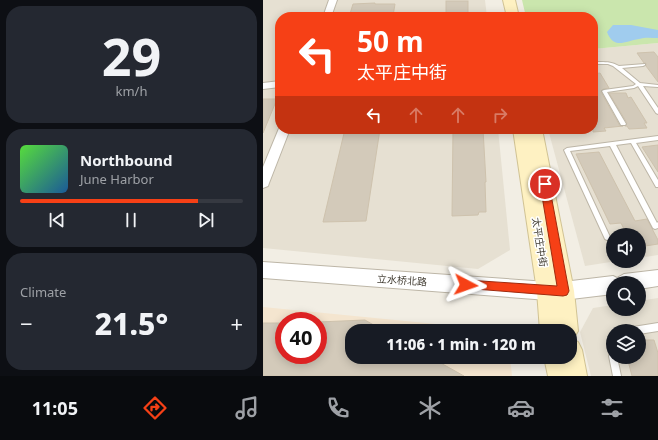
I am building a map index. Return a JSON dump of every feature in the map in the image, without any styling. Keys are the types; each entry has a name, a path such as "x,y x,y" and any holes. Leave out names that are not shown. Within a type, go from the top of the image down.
{"main road":[{"path":"500,0 502,12"},
{"path":"509,0 512,12"},
{"name":"太平庄中街","path":"522,134 555,291 564,324"},
{"name":"太平庄中街","path":"535,134 555,291 553,324"},
{"path":"557,364 560,376"},
{"path":"573,364 575,376"}],"street":[{"path":"329,12 333,0"},
{"path":"263,86 275,85"},
{"path":"263,183 281,134"},
{"name":"立水桥北路","path":"263,270 555,291 606,285"},
{"path":"646,280 658,278"}],"lane":[{"path":"598,63 608,63 618,67 630,79 639,84 658,86"},
{"path":"618,67 643,65"},
{"path":"639,84 658,112"},
{"path":"623,124 604,91 634,87 639,84"},
{"path":"606,235 567,150 658,138"},
{"path":"633,142 658,186"},
{"path":"612,144 655,226 658,225"},
{"path":"646,329 658,327"},
{"path":"615,364 617,376"}],"shaded area":[{"path":"263,0 485,0 486,12 275,12 275,134 498,134 510,250 478,269 263,248"},
{"path":"658,43 658,255 646,257 646,228 606,228 606,263 585,266 549,134 598,134 598,49"},
{"path":"658,298 658,376 591,376 580,332 593,308 606,306 606,316 646,316 646,300"},
{"path":"263,307 314,312 275,312 275,364 327,364 327,313 436,324 345,324 345,364 511,364 512,376 263,376"}],"green space":[{"path":"522,0 658,0 658,43 598,49 598,12 525,12"}],"water":[{"path":"613,25 631,25 658,30 658,38 644,38 617,43 610,38 607,32"}],"building":[{"path":"446,1 468,1 468,12 446,12"},
{"path":"353,4 395,4 394,12 351,12"},
{"path":"654,52 658,57 658,82 646,66 646,63 644,63 637,53"},
{"path":"598,73 600,73 609,88 603,89 601,92 620,126 623,126 604,128 606,131 598,132"},
{"path":"609,93 626,93 628,98 631,97 647,123 644,123 647,128 629,129 625,126 627,123"},
{"path":"263,99 275,99 275,104 263,133"},
{"path":"344,134 379,134 366,221 323,222"},
{"path":"453,134 483,134 486,212 479,212 478,215 452,216"},
{"path":"658,145 658,172 642,147"},
{"path":"599,152 635,221 647,219 658,240 658,244 646,246 646,228 624,228 621,223 610,224 576,154"},
{"path":"365,320 372,324 345,324 345,364 443,364 464,376 263,376 263,323 275,323 275,364 327,364 327,322"},
{"path":"646,340 654,340 658,353 658,376 632,376 629,364 646,364"}],"route":[{"path":"466,285 563,291 545,184"}]}
